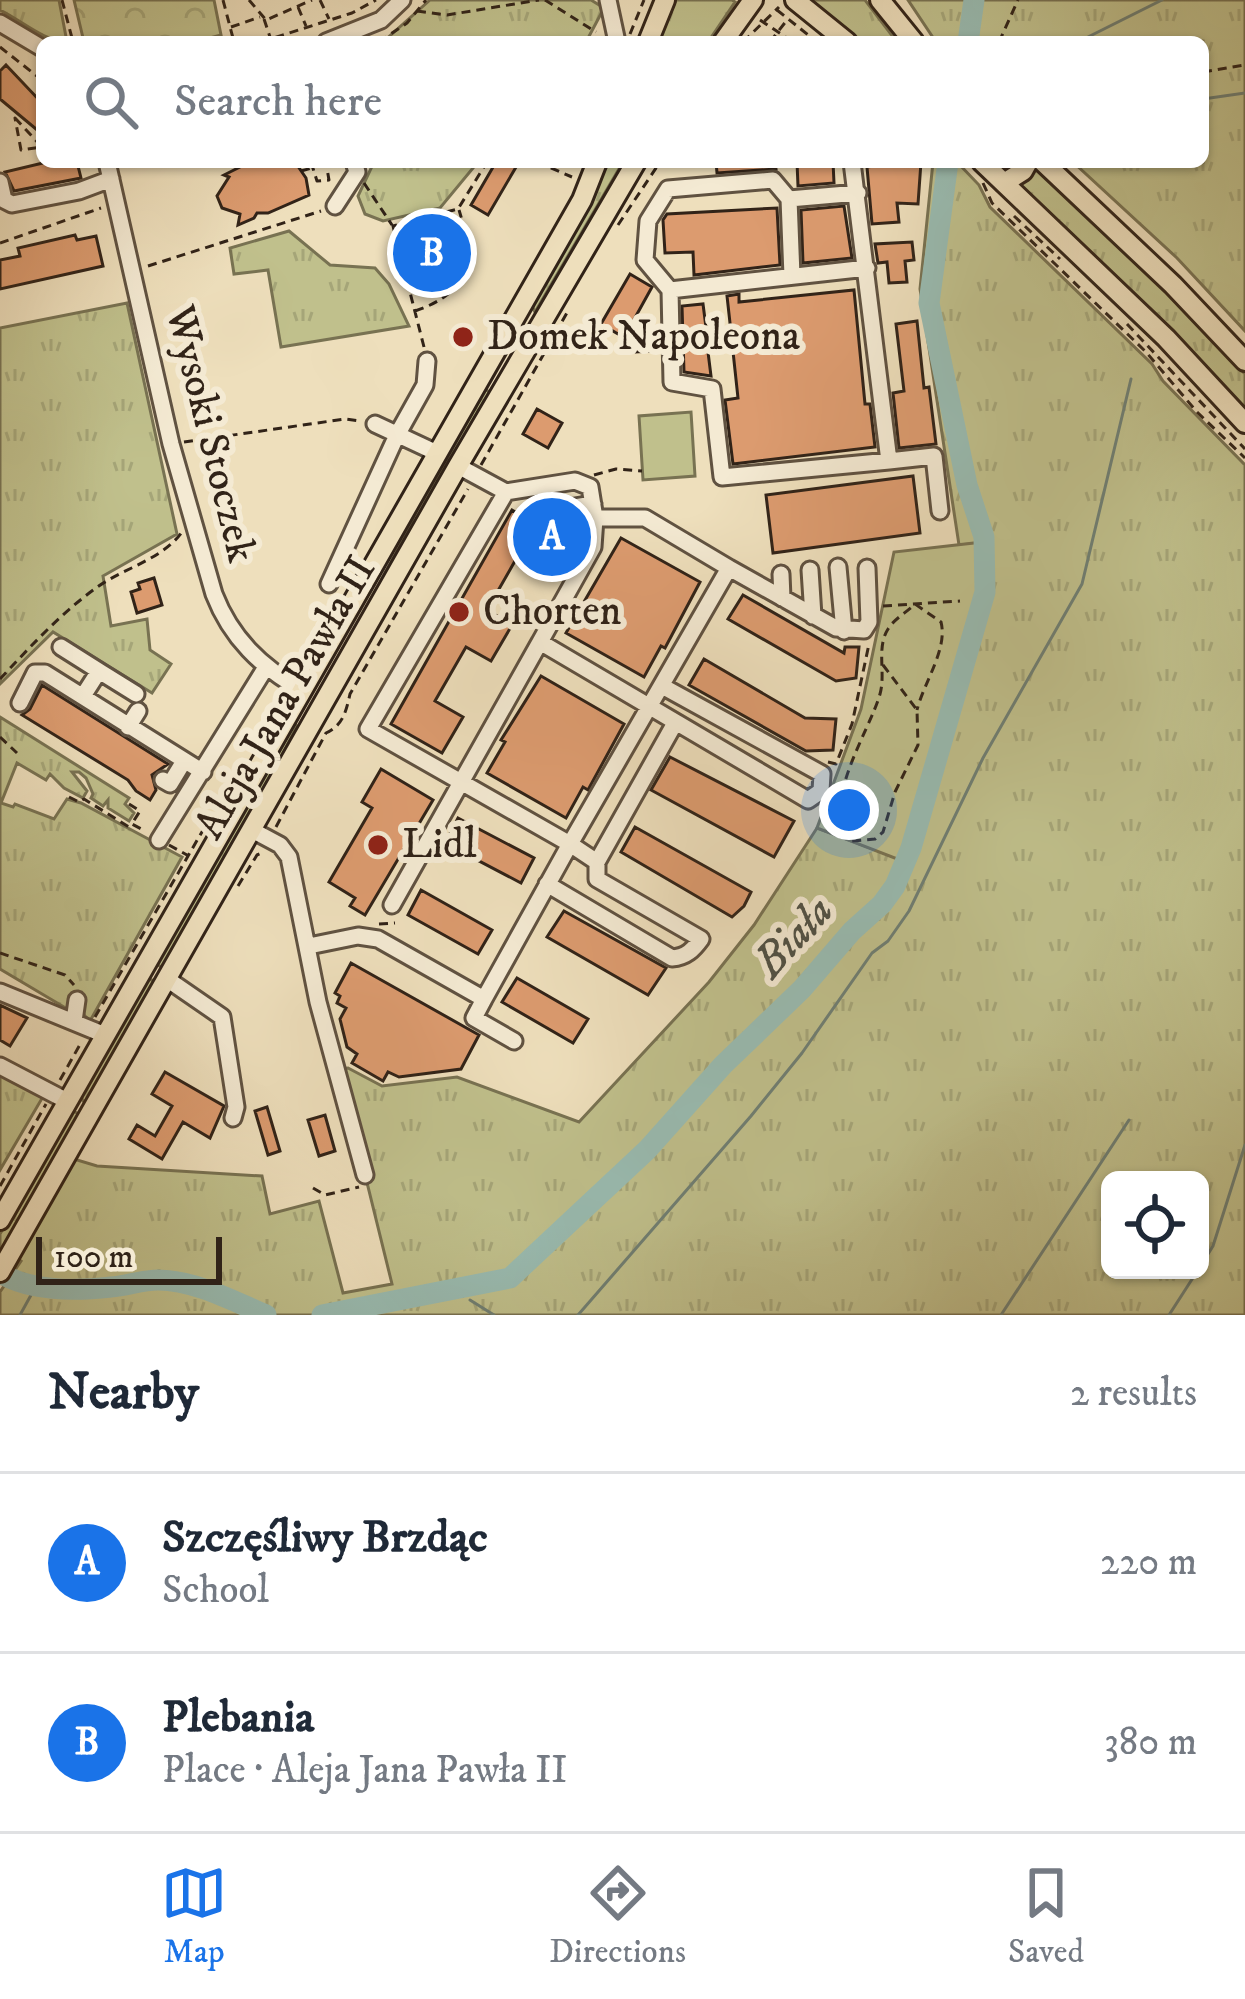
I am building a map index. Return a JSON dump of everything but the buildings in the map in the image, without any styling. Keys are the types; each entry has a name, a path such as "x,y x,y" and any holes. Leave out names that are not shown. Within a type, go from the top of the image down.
{"main road":[{"path":"650,36 665,0"},
{"path":"727,36 753,0"},
{"path":"880,0 909,36"},
{"path":"787,9 837,36"},
{"name":"Aleja Jana Pawła II","path":"0,1220 67,1101 90,1028 144,967 582,200 595,168"},
{"name":"Aleja Jana Pawła II","path":"0,1272 358,645 473,474 633,168"},
{"path":"1004,183 1025,168"},
{"path":"1049,168 1245,361"},
{"path":"982,172 1004,183 1166,338 1245,423"},
{"path":"336,632 358,645"},
{"path":"302,690 323,705"},
{"path":"144,967 167,979"},
{"path":"67,1101 90,1113"}],"street":[{"path":"372,36 402,0"},
{"path":"608,0 616,36"},
{"path":"0,23 36,45"},
{"path":"334,206 355,168"},
{"path":"853,168 889,461"},
{"path":"0,182 4,200 12,204 79,191 109,170"},
{"name":"Wysoki Stoczek","path":"109,170 171,444 221,613 266,668 302,690"},
{"path":"792,276 788,199 772,180 668,189 648,220 645,260 670,290 672,382 712,389 722,477 934,456 940,511"},
{"path":"788,199 858,193"},
{"path":"670,290 867,268"},
{"path":"329,584 425,385 427,361"},
{"path":"375,424 437,453"},
{"path":"392,905 593,548 590,487 583,483 506,492 473,474"},
{"path":"506,492 368,729 596,862"},
{"path":"567,508 571,535"},
{"path":"544,512 567,508 645,518 844,631 864,630 869,608 867,568"},
{"path":"838,567 844,631"},
{"path":"514,1041 474,1018 729,568"},
{"path":"810,570 813,616"},
{"path":"781,574 782,598"},
{"path":"540,642 808,800 820,791 829,769 771,746 662,686"},
{"path":"61,647 99,670 137,702 128,727"},
{"path":"159,840 266,668"},
{"path":"82,696 99,670"},
{"path":"20,703 35,674 45,674 184,761 198,779"},
{"path":"547,884 672,958 682,958 694,949 701,939 597,879 596,862 675,723"},
{"path":"758,770 771,746"},
{"path":"163,779 170,784 184,761"},
{"path":"253,830 290,856 318,1002 365,1175"},
{"path":"309,946 365,936 389,944 484,999"},
{"path":"167,979 213,1006 222,1017 236,1107 233,1118"},
{"path":"0,992 90,1028"},
{"path":"76,1000 90,1028"},
{"path":"0,1066 67,1101"}],"path":[{"path":"62,0 71,36"},
{"path":"223,0 232,36"},
{"path":"249,0 269,36"},
{"path":"229,28 312,0"},
{"path":"320,0 330,20"},
{"path":"280,36 376,0"},
{"path":"373,36 417,11 426,0"},
{"path":"417,11 447,16 542,0 596,32"},
{"path":"630,36 644,0"},
{"path":"783,0 812,36"},
{"path":"1002,36 1018,0"},
{"path":"298,7 307,28"},
{"path":"777,36 787,9"},
{"path":"748,36 768,14 787,9"},
{"path":"780,33 785,36"},
{"path":"0,47 36,75"},
{"path":"1209,70 1245,65"},
{"path":"36,141 15,118 21,150 36,148"},
{"path":"301,171 306,168"},
{"path":"313,168 317,181 329,180 328,168"},
{"path":"357,168 393,226 427,361"},
{"path":"393,226 458,209 484,168"},
{"path":"551,168 579,180"},
{"path":"614,232 656,168"},
{"path":"982,172 1245,449"},
{"path":"982,172 992,202 1146,352 1197,412 1245,458"},
{"path":"0,242 116,204"},
{"path":"140,268 334,206"},
{"path":"415,311 447,297 460,284 467,254 458,209"},
{"path":"233,894 257,854 270,852 276,842 277,819 326,733 344,717 350,694 568,311"},
{"path":"171,444 345,419 375,424"},
{"path":"583,483 616,469 642,472"},
{"path":"0,679 91,591 173,545 187,526"},
{"path":"869,608 961,601"},
{"path":"915,604 929,610 944,632 943,646 926,675 916,710 918,745 895,792 883,832 863,842 852,841 839,823 838,810 854,748 881,691 887,630 915,604"},
{"path":"829,769 852,724 869,640 883,640"},
{"path":"883,665 916,710"},
{"path":"350,694 377,713"},
{"path":"0,737 17,753"},
{"path":"829,769 852,764"},
{"path":"198,779 218,804"},
{"path":"69,796 85,800 129,827 140,811 129,804"},
{"path":"90,1028 188,856 132,824"},
{"path":"389,944 396,928 392,905"},
{"path":"0,953 65,975 74,986 76,1000"},
{"path":"314,1188 325,1195 358,1187 365,1175"}],"green space":[{"path":"0,0 59,0 66,36 42,35 0,10"},
{"path":"74,0 214,0 221,35 217,36 83,36"},
{"path":"430,0 591,0 604,8 589,36 390,36"},
{"path":"676,0 735,2 712,36 661,36"},
{"path":"809,0 865,0 892,36 854,36"},
{"path":"908,0 1245,0 1245,331 1177,258 1080,168 1209,168 1209,36 932,36"},
{"path":"371,168 473,168 440,208 383,221 365,214 358,196"},
{"path":"604,168 619,168 535,312 531,304"},
{"path":"932,168 963,168 990,207 1152,364 1245,465 1245,1315 0,1315 0,1292 74,1159 97,1166 262,1176 270,1214 319,1201 343,1293 392,1284 339,1069 348,1068 382,1086 457,1077 579,1122 709,982 754,925 817,828 905,861 984,592 983,543 959,545 920,289"},
{"path":"1028,168 1038,168 1164,288 1245,374 1245,410 1015,182"},
{"path":"289,231 330,265 375,268 389,284 409,326 281,347 268,270 234,274 230,248"},
{"path":"127,303 177,534 103,576 111,626 147,619 150,650 171,664 152,693 53,632 0,684 0,328"},
{"path":"484,389 492,393 356,636 352,634 429,483"},
{"path":"691,412 695,476 643,480 639,416"},
{"path":"983,542 984,592 905,862 817,828 861,709 894,552"},
{"path":"0,717 129,798 125,804 134,813 129,821 108,808 108,800 103,806 91,798 86,778 79,772 72,772 87,791 83,798 50,774 46,780 17,763 1,803 54,819 67,799 81,803 182,857 90,1021 80,1001 69,1010 0,969"},
{"path":"292,723 297,726 240,838 165,969 154,963"},
{"path":"149,979 157,982 88,1101 83,1101 81,1096"},
{"path":"0,1074 44,1095 0,1170"},
{"path":"71,1110 81,1115 0,1252 0,1234"}],"waterway":[{"name":"Biała","path":"969,36 974,0"},
{"path":"1090,36 1162,0"},
{"path":"1209,98 1245,93"},
{"name":"Biała","path":"322,1315 510,1278 647,1150 895,886 911,848 985,592 984,537 967,485 929,303 947,168"},
{"path":"578,1315 751,1116 872,953 888,941 909,911 983,758 1082,584 1131,379"},
{"path":"1001,1315 1129,1120"},
{"path":"1209,1252 1245,1145"},
{"name":"Biała","path":"0,1273 25,1284 68,1289 172,1281 213,1292 266,1315"},
{"path":"1169,1315 1192,1279"},
{"path":"20,1315 36,1286"},
{"name":"Biała","path":"448,1289 463,1296"},
{"path":"470,1300 494,1315"}],"place":[{"name":"Plebania","path":"432,253"},
{"name":"Domek Napoleona","path":"463,337"},
{"name":"Szczęśliwy Brzdąc","path":"552,537"},
{"name":"Chorten","path":"459,612"},
{"name":"Lidl","path":"378,845"}]}
